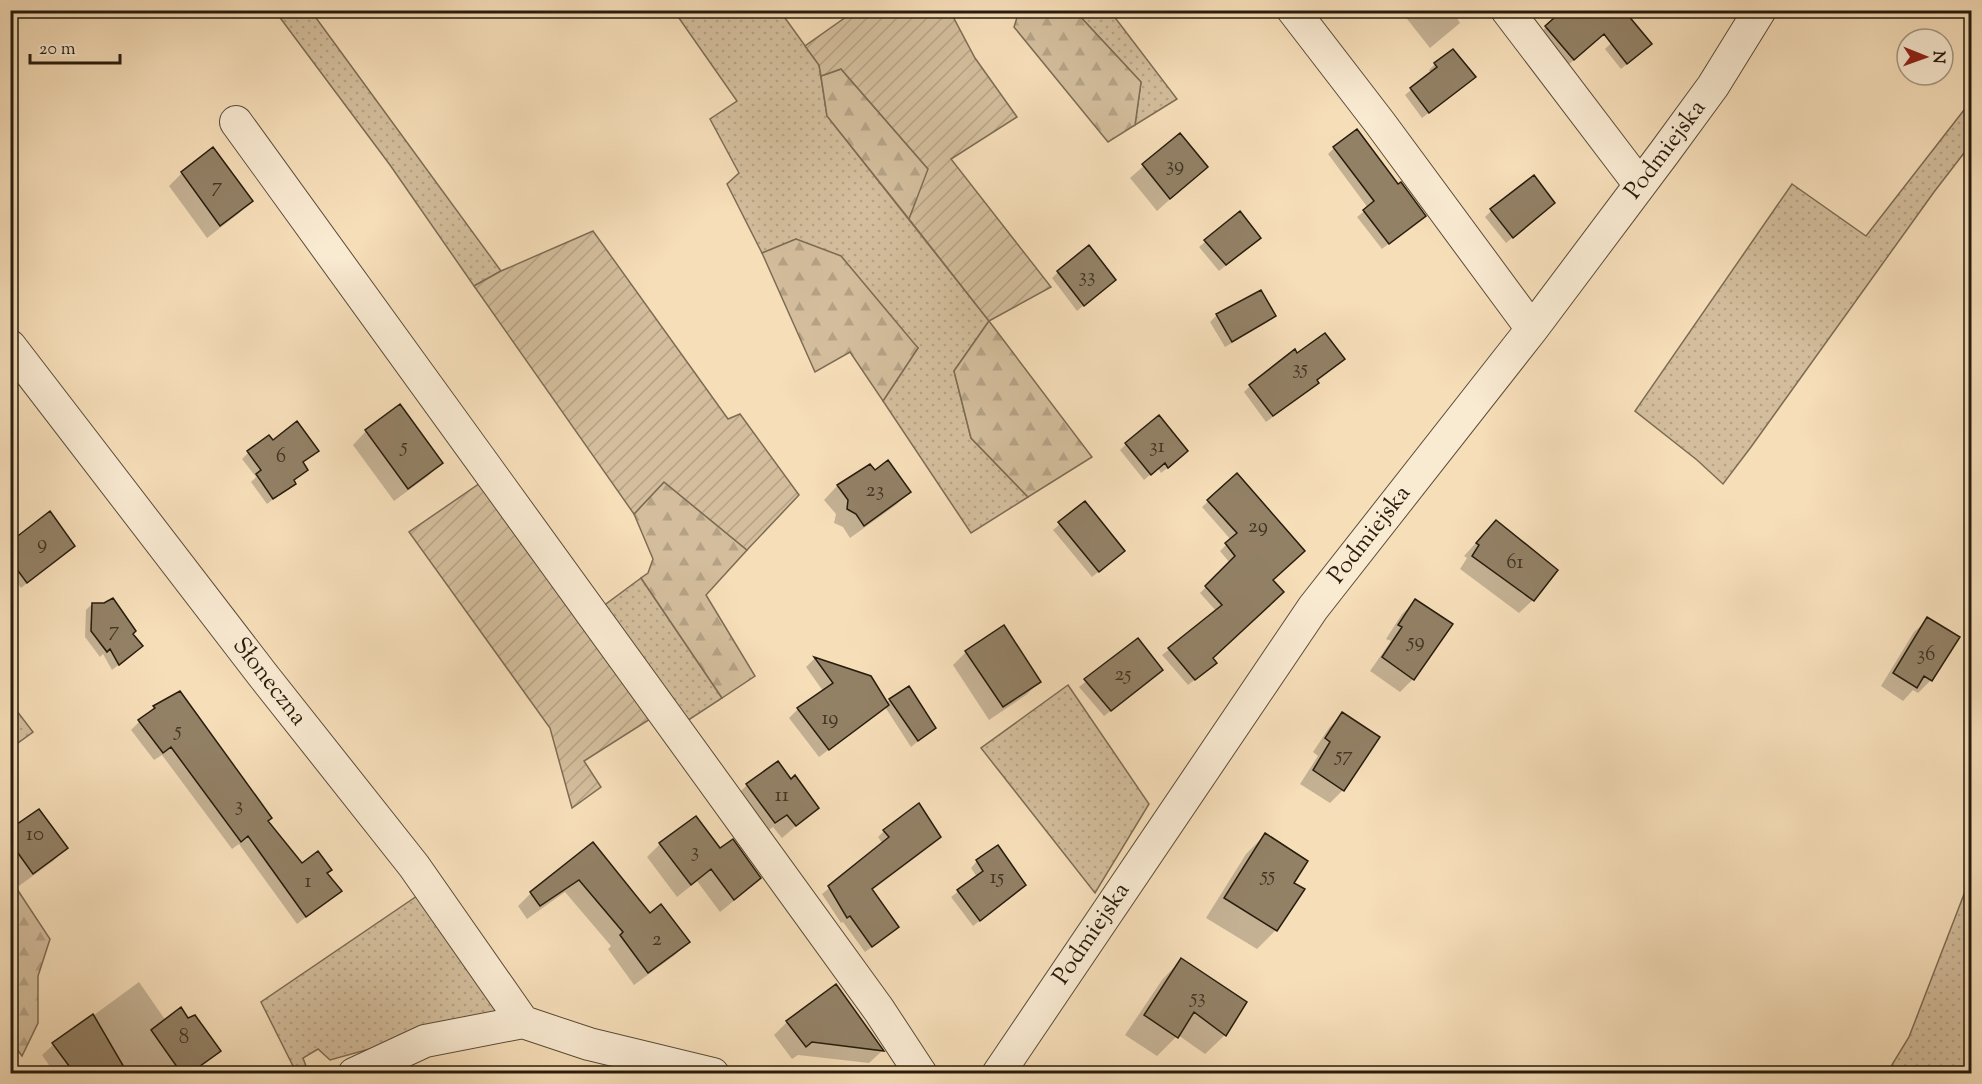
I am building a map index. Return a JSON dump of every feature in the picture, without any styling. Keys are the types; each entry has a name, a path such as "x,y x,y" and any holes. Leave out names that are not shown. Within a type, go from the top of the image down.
{"street":[{"path":"1293,10 1380,123 1532,329"},
{"path":"1507,10 1640,185"},
{"name":"Podmiejska","path":"998,1074 1313,608 1532,329 1640,185 1713,86 1760,10"},
{"path":"236,122 872,1000 921,1074"},
{"name":"Słoneczna","path":"10,346 262,674 414,866 523,1022"},
{"path":"354,1074 425,1041 523,1022 589,1044 712,1074"}],"green space":[{"path":"856,10 950,11 975,58 1017,117 951,159 1051,287 989,321 909,219 928,169 841,69 821,76 819,65 805,46"},
{"path":"275,11 311,11 501,271 474,286 390,165"},
{"path":"674,11 780,11 819,65 827,116 989,321 954,371 971,438 1028,497 971,533 883,401 918,348 796,239 762,253 727,184 739,173 710,119 737,101"},
{"path":"1019,11 1075,11 1141,82 1135,125 1108,142 1014,27"},
{"path":"1075,11 1110,11 1177,99 1135,125 1141,82"},
{"path":"841,69 929,170 909,219 827,116 821,76"},
{"path":"1971,101 1971,144 1723,484 1697,460 1635,411 1792,184 1866,236"},
{"path":"593,231 728,419 740,414 799,495 747,550 664,482 634,514 474,286 501,271"},
{"path":"796,239 841,256 918,348 883,401 850,352 815,372 762,253"},
{"path":"989,321 1092,457 1028,497 971,438 954,371"},
{"path":"486,479 658,714 584,761 601,787 572,808 550,728 409,532"},
{"path":"664,482 747,550 706,595 755,676 722,698 641,578 648,573 653,559 634,514"},
{"path":"641,578 722,698 687,721 602,607"},
{"path":"1068,685 1149,804 1095,893 981,748"},
{"path":"10,702 33,732 11,748 10,748"},
{"path":"1971,876 1971,1073 1887,1073 1909,1037"},
{"path":"13,883 50,939 38,976 38,1023 22,1056 11,1041 10,884"},
{"path":"417,896 497,1007 492,1015 330,1060 318,1049 303,1058 307,1069 297,1074 261,1002"}],"building":[{"path":"1563,10 1631,10 1627,14 1652,44 1627,64 1604,34 1574,60 1545,26"},
{"path":"1453,49 1476,77 1429,113 1410,88 1437,67 1434,63"},
{"path":"1357,129 1398,184 1401,182 1426,216 1389,244 1363,210 1374,201 1333,147"},
{"path":"1180,133 1208,167 1170,199 1142,164"},
{"path":"213,147 253,201 220,226 181,172"},
{"path":"1534,175 1555,203 1513,238 1490,209"},
{"path":"1240,211 1261,238 1226,265 1204,240"},
{"path":"1089,245 1116,280 1084,306 1057,271"},
{"path":"1261,290 1276,316 1232,342 1216,314"},
{"path":"1325,333 1345,359 1317,380 1319,383 1273,416 1249,385 1295,349 1297,353"},
{"path":"400,404 443,463 408,489 365,430"},
{"path":"1159,415 1188,451 1168,468 1165,463 1151,475 1125,443"},
{"path":"297,421 319,451 303,462 308,470 294,480 296,484 273,499 256,474 261,470 247,451 269,435 273,440"},
{"path":"888,460 911,492 864,526 856,514 847,509 848,500 837,485 870,464 875,470"},
{"path":"1237,473 1305,551 1273,580 1284,592 1213,658 1217,663 1195,680 1168,648 1222,605 1205,586 1235,556 1225,543 1237,533 1207,500"},
{"path":"1085,501 1125,551 1099,572 1058,522"},
{"path":"50,511 75,546 27,583 10,560 10,542"},
{"path":"1496,520 1558,570 1534,601 1472,556 1479,545 1476,543"},
{"path":"113,598 136,631 133,634 143,646 119,665 110,649 107,652 91,631 92,603 104,603"},
{"path":"1415,599 1453,624 1414,680 1382,657 1402,627 1398,625"},
{"path":"1927,617 1960,637 1932,681 1924,676 1917,688 1893,673"},
{"path":"1004,625 1041,682 1003,707 965,651"},
{"path":"1138,638 1163,670 1111,711 1084,679"},
{"path":"814,657 871,676 889,705 829,750 797,708 833,683"},
{"path":"909,686 936,728 918,741 889,699"},
{"path":"180,691 272,818 268,821 302,863 318,851 332,870 327,873 342,891 306,917 248,836 241,842 171,747 163,753 138,720 155,708 153,706"},
{"path":"1342,712 1380,737 1344,791 1313,770 1330,742 1325,738"},
{"path":"778,761 791,779 795,775 819,808 796,826 787,815 775,823 746,784"},
{"path":"919,803 941,837 872,889 899,927 872,947 850,916 847,918 828,886 889,837 883,830"},
{"path":"39,809 68,848 33,874 10,842 10,829"},
{"path":"696,816 720,848 733,839 761,878 734,900 711,869 691,885 659,843"},
{"path":"1265,833 1308,861 1294,883 1305,889 1277,931 1224,898"},
{"path":"593,842 650,913 661,904 690,942 648,973 620,935 623,932 579,880 540,906 530,892"},
{"path":"998,845 1026,885 980,921 957,890 983,871 976,860"},
{"path":"1181,958 1247,1002 1226,1036 1194,1012 1178,1038 1144,1015"},
{"path":"836,984 884,1051 812,1042 806,1047 786,1021"},
{"path":"181,1007 188,1018 195,1015 221,1051 189,1074 182,1074 151,1030"},
{"path":"93,1014 128,1074 75,1074 52,1043"}]}
